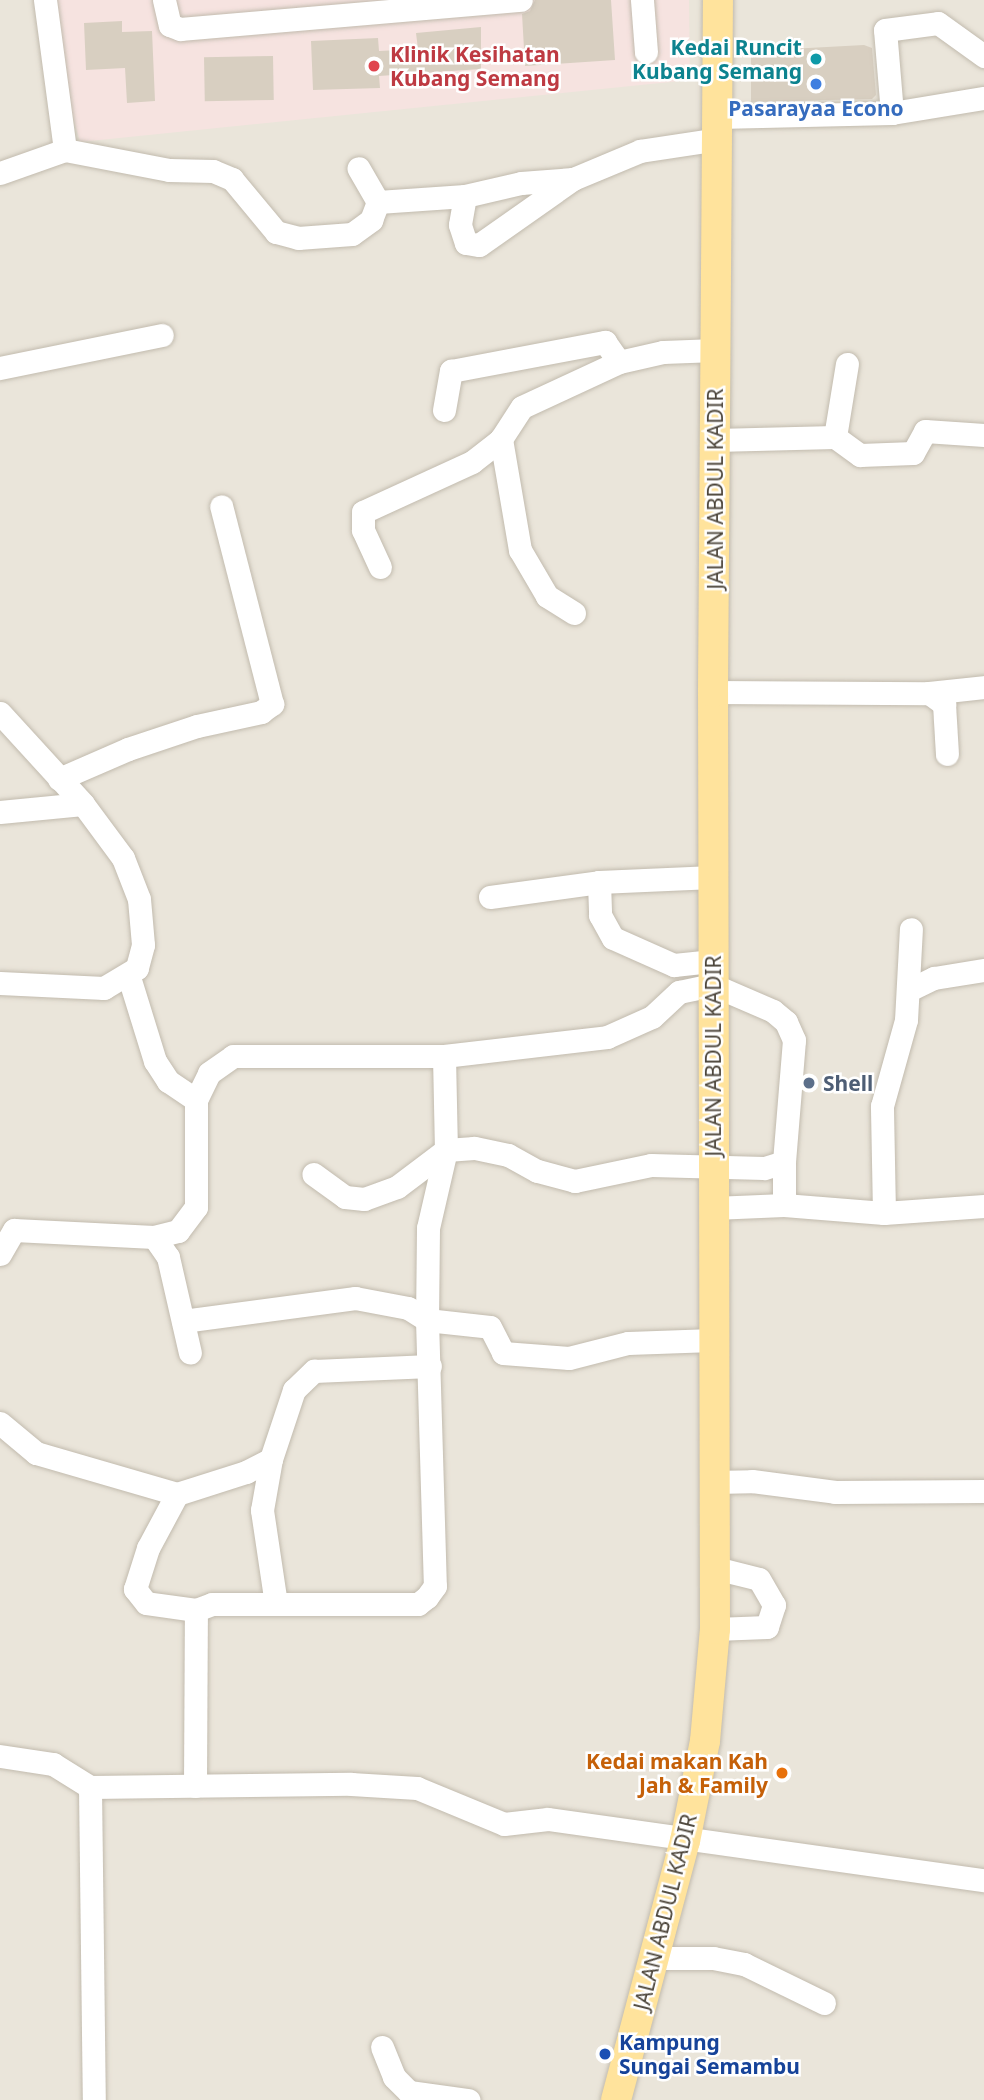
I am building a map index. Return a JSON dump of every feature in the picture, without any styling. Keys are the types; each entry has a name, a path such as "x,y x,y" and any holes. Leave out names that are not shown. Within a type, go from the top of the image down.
{"main road":[{"name":"JALAN ABDUL KADIR","path":"616,2100 685,1841 705,1741 715,1629 713,692 719,0"}],"street":[{"path":"45,0 65,150"},
{"path":"164,0 170,24 180,29 505,1"},
{"path":"642,0 646,52"},
{"path":"892,113 885,30 938,23 984,56"},
{"path":"465,196 460,225 466,243 479,245 573,180 640,150 718,128 892,113 983,99"},
{"path":"0,173 65,150 169,170 223,174 285,236 352,234 371,220 378,202"},
{"path":"358,168 378,202"},
{"path":"378,202 465,196 521,183 573,180"},
{"path":"0,368 162,335"},
{"path":"444,410 451,371 605,342 619,362"},
{"path":"380,567 363,530 363,512 472,462 501,439 522,407 619,362 663,352 716,350"},
{"path":"835,437 847,364"},
{"path":"715,440 835,437 860,455 913,453 925,431 984,435"},
{"path":"501,439 520,550 547,596 574,613"},
{"path":"60,779 128,749 197,726 261,712 272,704 221,506"},
{"path":"713,692 929,693 984,687"},
{"path":"929,693 944,704 947,754"},
{"path":"0,713 83,804 123,858 139,899 143,945 137,968 129,977 104,988 0,983"},
{"path":"0,812 83,804"},
{"path":"490,897 598,882 713,877"},
{"path":"598,882 600,915 613,938 674,965 713,973 786,1022 793,1040 784,1162 784,1205"},
{"path":"884,1213 882,1106 906,1020 911,929"},
{"path":"909,990 934,978 984,970"},
{"path":"0,1254 15,1230 154,1237 178,1231 196,1207 196,1100 209,1073 233,1056 444,1056 607,1037 652,1017 679,992 713,973"},
{"path":"129,977 155,1061 168,1081 196,1100"},
{"path":"177,1494 149,1548 135,1589 146,1604 196,1610 212,1604 418,1604 435,1586 427,1320 428,1228 446,1150 444,1056"},
{"path":"313,1174 345,1197 364,1199 397,1187 446,1150 474,1148 508,1155 537,1171 575,1181 651,1165 713,1169 764,1168 784,1162"},
{"path":"713,1208 784,1205 884,1213 984,1206"},
{"path":"154,1237 168,1257 190,1353"},
{"path":"183,1321 355,1298 408,1308 427,1320 490,1327 503,1353 555,1357 628,1343 713,1340"},
{"path":"276,1604 262,1510 271,1459 294,1390 314,1371 430,1366"},
{"path":"0,1423 36,1453 177,1494 246,1472 271,1459"},
{"path":"713,1482 752,1481 835,1492 984,1491"},
{"path":"715,1568 759,1579 774,1605 767,1627 715,1629"},
{"path":"195,1786 196,1610"},
{"path":"0,1756 53,1764 90,1787 351,1784 417,1788 504,1824 548,1819 685,1841 984,1880"},
{"path":"90,1787 94,2100"},
{"path":"655,1958 713,1958 744,1964 824,2003"},
{"path":"382,2047 394,2077 409,2092 468,2100"}],"shaded area":[{"path":"0,0 984,0 984,2100 0,2100"},
{"name":"Klinik Kesihatan Kubang Semang","path":"49,0 689,0 690,80 80,142 55,53"}],"building":[{"path":"535,0 611,0 615,60 525,66 522,14 530,11"},
{"path":"122,21 122,32 152,31 155,101 127,103 125,68 86,70 84,23"},
{"path":"481,27 481,69 379,76 380,88 313,90 311,41 378,38 379,51 418,49 416,33"},
{"path":"864,45 872,48 876,95 872,99 751,102 751,51"},
{"path":"273,56 274,100 205,101 204,57"}],"place":[{"name":"Kedai Runcit Kubang Semang","path":"816,59"},
{"name":"Klinik Kesihatan Kubang Semang","path":"374,66"},
{"name":"Pasarayaa Econo","path":"816,84"},
{"name":"Shell","path":"809,1083"},
{"name":"Kedai makan Kah Jah & Family","path":"782,1773"},
{"name":"Kampung Sungai Semambu","path":"605,2054"}]}
